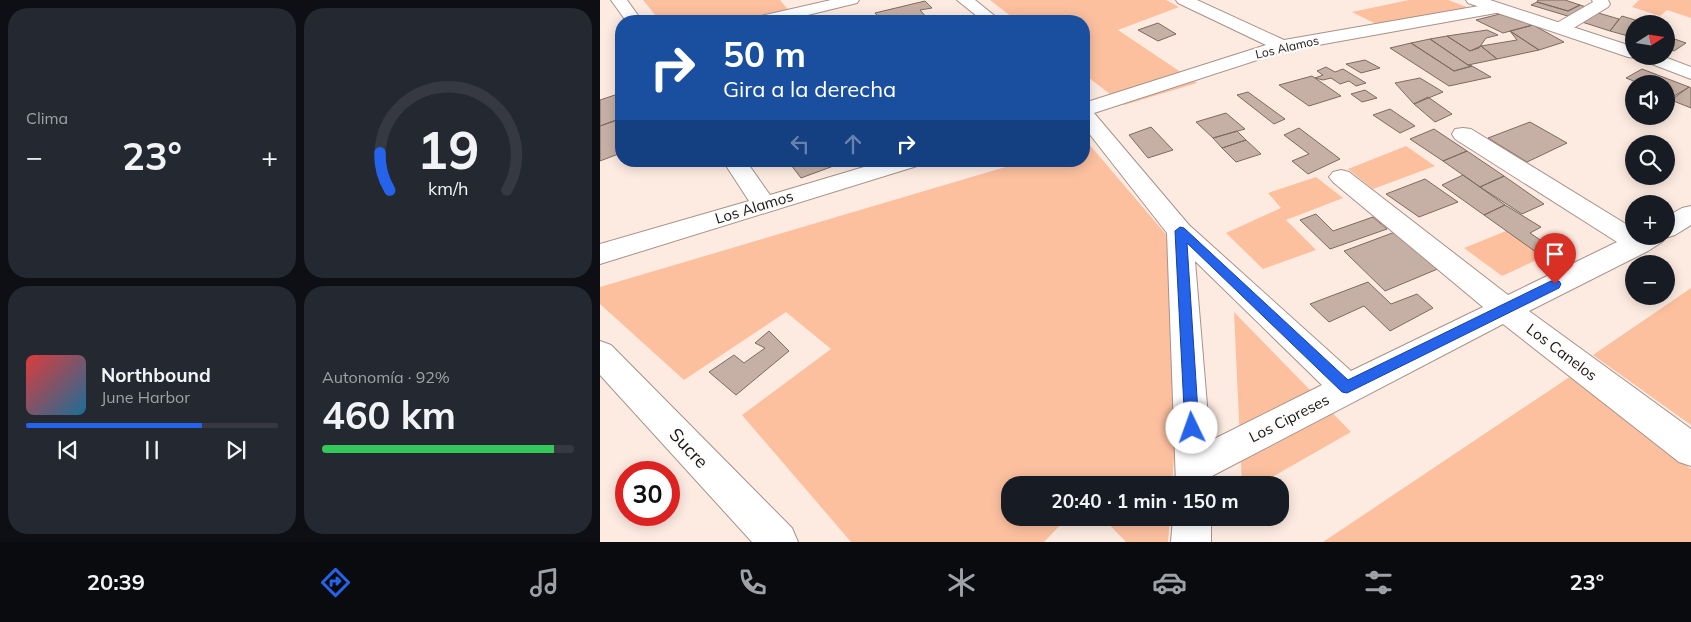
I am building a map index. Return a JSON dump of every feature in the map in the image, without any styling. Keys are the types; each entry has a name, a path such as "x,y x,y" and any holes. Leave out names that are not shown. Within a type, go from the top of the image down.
{"street":[{"path":"619,0 630,15"},
{"path":"789,15 851,0"},
{"path":"965,0 985,15"},
{"path":"1474,0 1625,50"},
{"path":"1561,28 1602,4 1600,0"},
{"path":"1196,2 1282,46"},
{"name":"Los Alamos","path":"1090,104 1282,46 1496,8"},
{"path":"1669,65 1691,73"},
{"path":"1090,108 1180,231 1347,388"},
{"path":"1463,134 1625,228"},
{"path":"738,167 764,204"},
{"name":"Los Alamos","path":"600,254 889,167"},
{"name":"Los Canelos","path":"1341,176 1505,309 1691,450"},
{"path":"1675,223 1691,214"},
{"name":"Los Cipreses","path":"1180,231 1194,476 1347,388 1636,245"},
{"name":"Sucre","path":"600,354 778,542"},
{"path":"1191,542 1192,526"}],"shaded area":[{"path":"643,0 780,0 793,15 655,15"},
{"path":"990,0 1166,0 1179,7 1118,30 1197,83 1124,105 1090,79 1090,15 1009,15"},
{"path":"1409,0 1448,0 1475,10 1382,27 1352,12"},
{"path":"1639,0 1691,0 1691,18 1667,10 1661,15 1657,15 1632,7"},
{"path":"1090,145 1175,245 1185,305 1173,476 1001,476 1001,526 1059,526 1044,542 851,542 742,415 831,349 786,312 684,380 600,304 600,287 1006,167 1090,167"},
{"path":"1406,146 1435,166 1373,189 1348,169"},
{"path":"1316,177 1343,198 1286,220 1316,250 1263,269 1226,233 1281,208 1268,193"},
{"path":"1506,231 1543,257 1502,276 1464,248"},
{"path":"1691,288 1691,425 1593,355 1666,305 1675,305 1675,299"},
{"path":"1234,312 1351,432 1274,476 1242,476"},
{"path":"1571,376 1691,469 1691,542 1323,542"},
{"path":"1111,526 1169,526 1168,542 1126,542"}],"building":[{"path":"1538,0 1565,0 1580,5 1568,11 1537,2"},
{"path":"925,1 932,8 920,10 924,15 877,15 875,13"},
{"path":"1537,2 1568,11 1580,5 1589,8 1571,17 1531,5"},
{"path":"1595,12 1619,19 1610,31 1582,22"},
{"path":"1500,14 1533,25 1503,33 1476,20"},
{"path":"1622,16 1625,17 1625,35 1610,31"},
{"path":"1158,23 1176,34 1158,41 1138,30"},
{"path":"1533,25 1564,42 1539,50 1510,31"},
{"path":"1487,30 1498,35 1486,38 1479,48 1470,51 1447,36"},
{"path":"1510,31 1539,50 1497,59 1481,46 1517,40"},
{"path":"1447,36 1470,51 1481,46 1497,59 1468,65 1430,39"},
{"path":"1430,39 1472,66 1454,71 1411,43"},
{"path":"1675,39 1686,43 1675,50"},
{"path":"1411,43 1454,71 1472,66 1491,77 1449,86 1390,48"},
{"path":"1365,60 1380,68 1361,73 1346,64"},
{"path":"1326,67 1335,72 1343,69 1366,83 1356,86 1349,81 1340,84 1331,78 1323,80 1315,78 1323,75 1317,71"},
{"path":"1642,69 1658,75 1631,75"},
{"path":"1312,76 1341,96 1309,106 1279,85"},
{"path":"1420,78 1443,92 1414,104 1395,83"},
{"path":"1675,82 1689,87 1675,95"},
{"path":"1689,87 1691,88 1691,108 1675,102 1675,97"},
{"path":"1365,90 1377,98 1362,102 1351,94"},
{"path":"1248,92 1285,119 1274,124 1237,95"},
{"path":"615,95 615,120 600,126 600,100"},
{"path":"1428,97 1452,114 1435,122 1414,104"},
{"path":"1390,109 1415,126 1400,133 1373,115"},
{"path":"1226,113 1245,129 1213,138 1196,122"},
{"path":"615,121 615,155 600,161 600,126"},
{"path":"1530,122 1567,143 1527,162 1488,138"},
{"path":"1151,127 1173,150 1148,158 1129,135"},
{"path":"1299,128 1340,159 1308,174 1292,161 1309,154 1284,135"},
{"path":"1434,129 1467,151 1443,161 1410,139"},
{"path":"1237,131 1246,140 1222,148 1213,138"},
{"path":"1246,140 1261,154 1236,162 1222,148"},
{"path":"1467,151 1504,176 1480,187 1443,161"},
{"path":"793,167 831,167 801,178"},
{"path":"1463,175 1505,205 1484,215 1442,185"},
{"path":"1504,176 1544,204 1522,214 1480,187"},
{"path":"1425,179 1458,202 1419,217 1386,194"},
{"path":"1505,205 1541,227 1530,233 1555,250 1543,257 1484,215"},
{"path":"1316,214 1333,231 1373,217 1387,229 1330,249 1300,220"},
{"path":"1395,232 1440,268 1385,291 1344,251"},
{"path":"1368,282 1391,304 1417,294 1433,308 1390,331 1364,306 1329,322 1310,304"},
{"path":"769,331 789,351 736,395 709,372 734,355 744,363 765,348 755,343"}],"route":[{"path":"1192,428 1180,231 1347,388 1555,284"}]}
